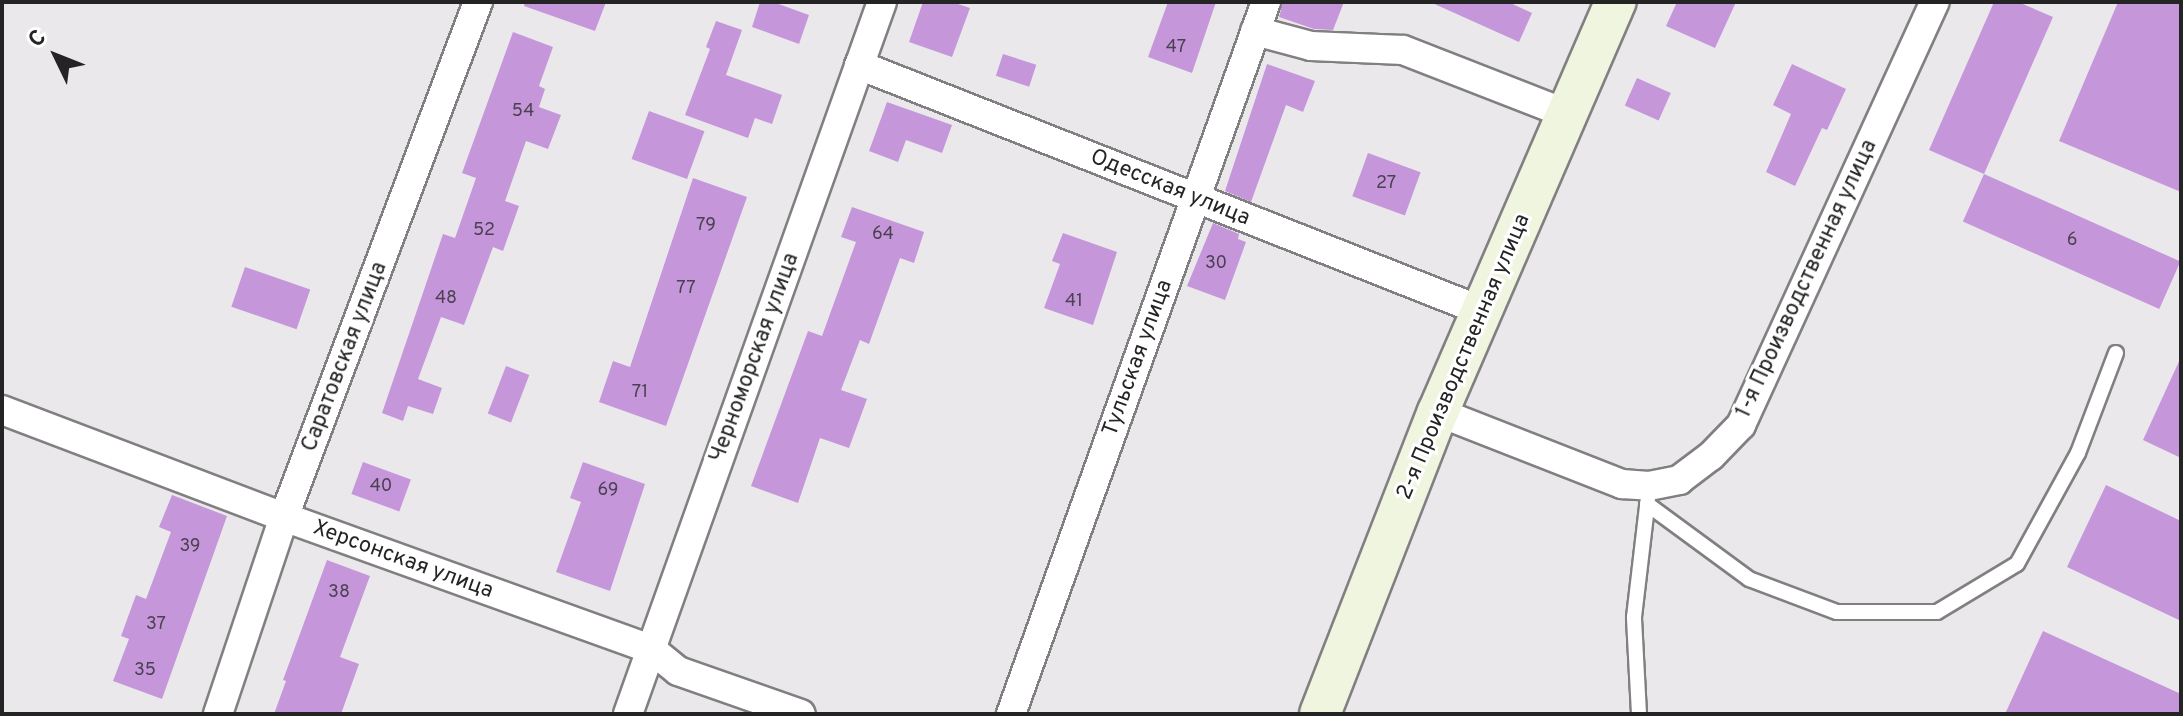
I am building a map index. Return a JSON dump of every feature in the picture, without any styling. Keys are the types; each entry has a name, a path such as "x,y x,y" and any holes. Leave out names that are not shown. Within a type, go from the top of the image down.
{"street":[{"name":"Саратовская улица","path":"218,714 284,517 478,2"},
{"name":"Тульская улица","path":"1011,714 1266,2"},
{"name":"2-я Производственная улица","path":"1320,714 1438,412 1615,2"},
{"name":"1-я Производственная улица","path":"1438,412 1648,495 1679,480 1711,456 1741,425 1935,2"},
{"name":"Черноморская улица","path":"628,714 880,3"},
{"path":"1255,31 1311,46 1403,50 1567,114"},
{"name":"Одесская улица","path":"859,65 1482,311"},
{"name":"Херсонская улица","path":"2,410 284,517 651,649 678,671 801,714"}],"lane":[{"path":"1648,495 1749,579 1837,612 1937,612 2017,564 2078,453 2116,353"},
{"path":"1639,714 1634,617 1648,495"}],"building":[{"path":"525,2 606,2 595,31 524,6"},
{"path":"760,2 773,2 809,15 799,44 752,27"},
{"path":"923,2 952,2 970,8 952,57 909,42"},
{"path":"1168,2 1216,2 1192,73 1148,57"},
{"path":"1283,2 1344,2 1333,30 1314,29 1279,17"},
{"path":"1430,2 1508,2 1532,13 1519,42"},
{"path":"1677,2 1736,2 1715,48 1666,26"},
{"path":"1994,2 2018,2 2053,17 1984,174 1929,150"},
{"path":"2118,2 2181,2 2181,192 2059,141"},
{"path":"716,21 742,30 726,75 782,95 772,124 755,118 748,138 685,115 710,49 706,47"},
{"path":"513,32 553,47 539,86 545,89 539,107 561,115 548,149 526,141 505,201 519,206 503,251 493,247 464,325 441,317 418,379 442,388 433,414 408,406 403,421 382,413 443,234 455,238 476,178 462,173"},
{"path":"1003,54 1036,65 1029,87 996,76"},
{"path":"1267,64 1315,81 1303,112 1286,105 1251,202 1225,191"},
{"path":"1792,64 1846,89 1827,130 1822,128 1795,186 1766,172 1791,114 1773,105"},
{"path":"1637,78 1671,93 1659,120 1625,105"},
{"path":"887,102 952,125 942,153 906,140 898,162 869,151"},
{"path":"649,111 704,131 687,179 632,159"},
{"path":"1368,153 1421,172 1405,215 1352,196"},
{"path":"1984,174 2180,261 2159,309 1963,222"},
{"path":"693,178 747,197 666,426 599,402 613,361 630,367"},
{"path":"852,207 924,232 914,263 900,258 869,344 860,340 841,390 867,399 849,448 820,438 798,503 751,486 808,331 822,336 856,242 841,237"},
{"path":"1213,223 1239,234 1238,239 1246,242 1225,300 1187,286"},
{"path":"1063,233 1117,252 1093,325 1044,308 1060,264 1052,261"},
{"path":"245,267 310,289 297,329 231,307"},
{"path":"2181,357 2181,458 2143,440"},
{"path":"506,366 529,375 511,423 488,414"},
{"path":"363,462 411,479 399,511 351,494"},
{"path":"583,462 645,484 610,591 556,572 581,502 570,498"},
{"path":"2106,485 2181,521 2181,621 2067,567"},
{"path":"172,495 227,516 162,699 113,681 129,639 121,636 136,595 146,599 171,532 159,527"},
{"path":"327,560 370,576 340,657 359,664 341,714 274,714 286,681 283,680"},
{"path":"2043,631 2181,694 2181,714 2005,714"}]}
